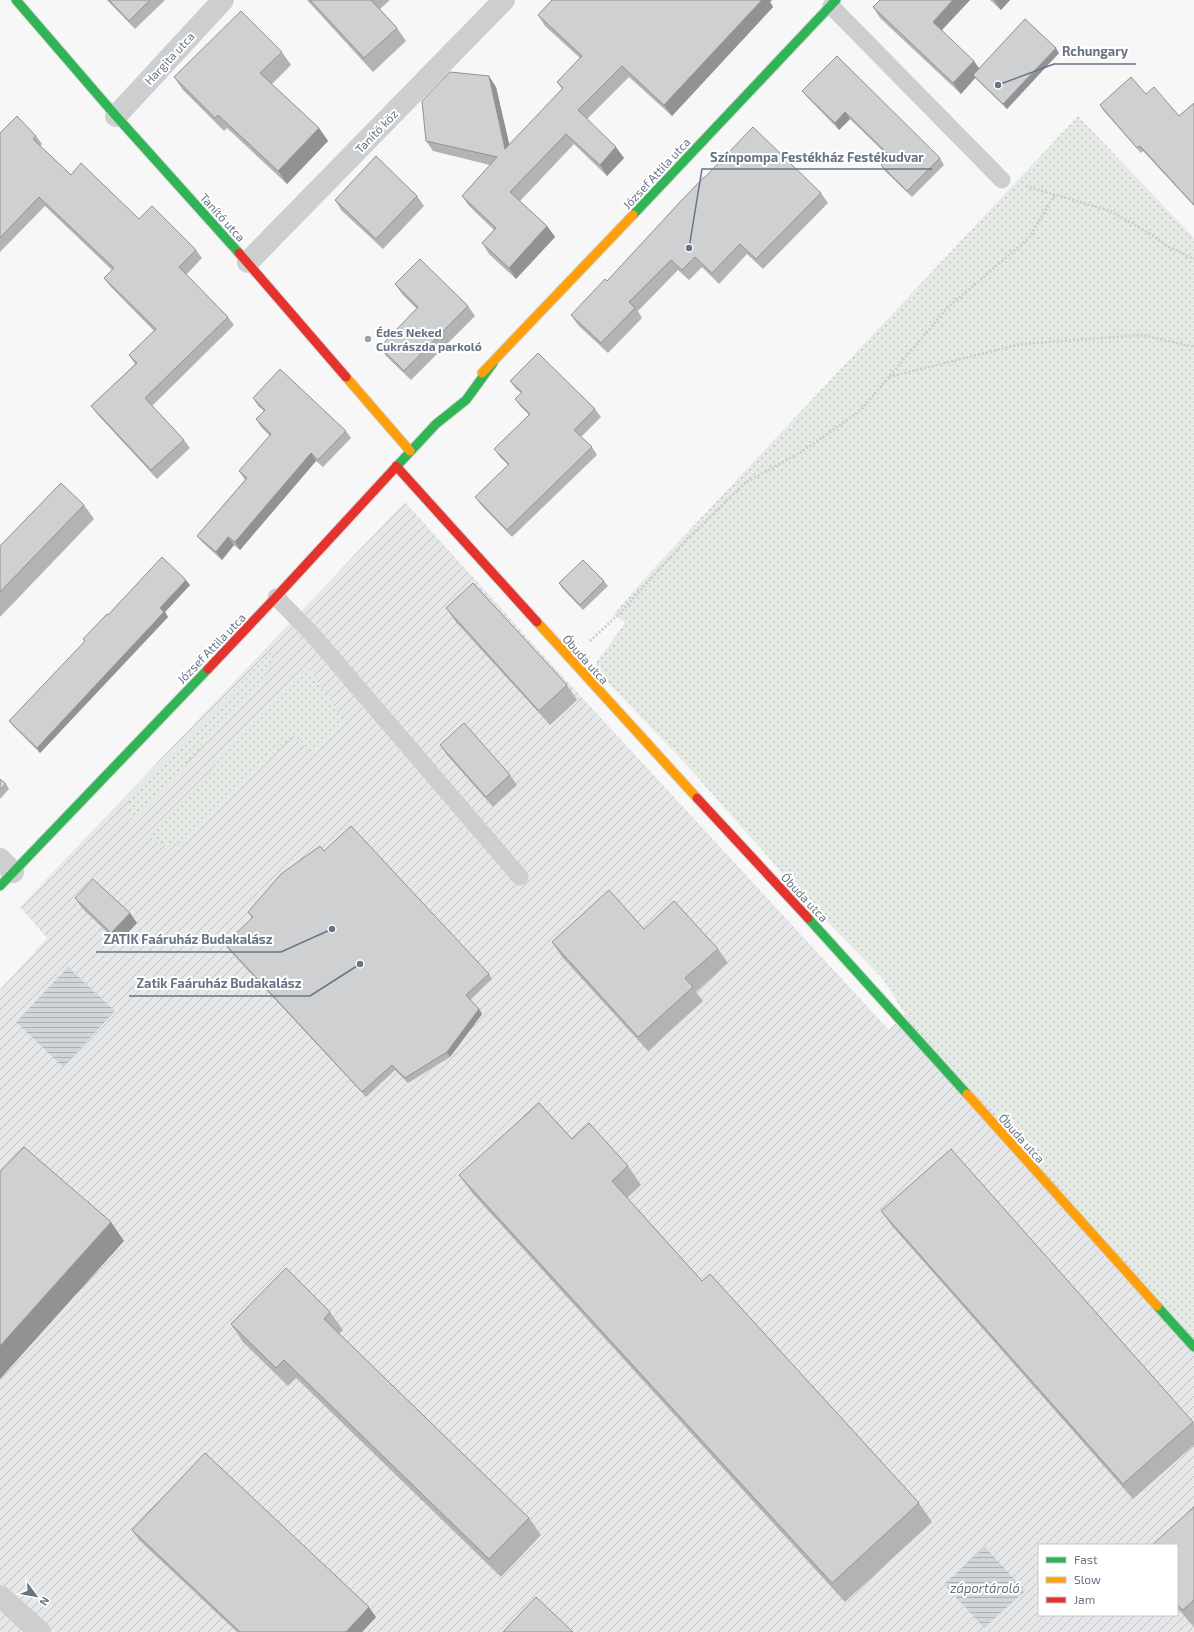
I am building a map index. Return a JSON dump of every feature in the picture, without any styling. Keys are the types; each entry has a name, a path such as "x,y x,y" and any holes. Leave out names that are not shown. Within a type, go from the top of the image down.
{"street":[{"name":"Tanító utca","path":"16,0 116,116 248,262 410,451"},
{"name":"Hargita utca","path":"116,116 223,0"},
{"name":"Tanító köz","path":"248,262 504,0"},
{"name":"József Attila utca","path":"4,872 276,597 436,424 459,393 493,363 833,3"},
{"name":"Óbuda utca","path":"396,466 572,662 853,967 1194,1347"},
{"path":"0,1596 40,1632"}],"lane":[{"path":"833,3 1002,180"},
{"path":"276,597 312,634 520,877"}],"path":[{"path":"1002,180 1110,211 1147,232 1169,247 1194,259"},
{"path":"572,662 590,640 621,612 688,538 745,483 803,451 861,410 947,308 1029,238 1055,194"},
{"path":"888,378 1022,344 1143,335 1194,347"}],"shaded area":[{"path":"1078,116 1194,238 1194,1349 912,1025 883,979 801,894 683,761 593,667 625,623 614,614 654,568"},
{"path":"405,502 553,666 889,1030 914,1006 1194,1313 1194,1632 0,1632 0,990 47,938 20,907"},
{"path":"272,651 271,664 263,678 134,822 128,806 130,798"},
{"path":"306,666 345,721 313,754 294,735 180,843 165,845 150,836"}],"water":[{"path":"68,967 115,1011 63,1067 16,1022"},
{"name":"záportároló","path":"985,1547 1025,1591 984,1628 944,1584"}],"building":[{"path":"109,0 150,0 129,21"},
{"path":"310,0 371,0 397,28 364,58"},
{"path":"552,0 762,0 664,105 622,66 578,110 616,147 600,165 566,134 510,192 547,226 509,268 482,243 496,228 462,196 497,157 426,141 422,101 450,72 489,76 505,149 563,88 557,82 582,56 538,15"},
{"path":"880,0 953,0 933,22 974,61 953,83 873,7"},
{"path":"241,11 282,52 260,73 319,128 278,171 218,115 215,118 174,77"},
{"path":"1025,19 1056,48 1003,104 973,75"},
{"path":"837,56 940,158 907,191 881,165 890,156 845,112 835,123 802,91"},
{"path":"1131,77 1146,94 1154,87 1179,116 1194,103 1194,205 1140,146 1137,148 1100,105"},
{"path":"17,116 36,136 33,139 71,175 81,163 139,219 152,206 196,250 179,267 228,317 145,398 184,440 151,470 91,406 137,363 129,355 156,329 104,278 114,268 39,197 0,238 0,133"},
{"path":"753,127 821,193 756,259 740,244 712,273 695,257 682,270 671,260 629,302 635,308 601,343 571,315 605,279 607,281 680,202"},
{"path":"376,156 417,196 376,239 335,200"},
{"path":"420,259 468,306 404,371 380,347 418,307 395,284"},
{"path":"538,353 595,409 574,430 592,447 507,530 475,497 509,464 494,449 530,414 515,399 522,392 510,381"},
{"path":"280,369 346,431 318,460 311,453 235,542 228,537 216,552 197,536 247,478 239,471 271,434 256,419 265,410 253,398"},
{"path":"61,483 84,505 0,592 0,546"},
{"path":"162,557 186,580 160,608 164,612 37,748 9,721 85,641 83,639 107,614 108,615"},
{"path":"583,560 604,581 580,605 559,583"},
{"path":"473,583 567,685 539,711 446,608"},
{"path":"464,723 510,775 486,797 440,745"},
{"path":"0,779 6,784 0,790"},
{"path":"351,826 489,974 466,995 479,1009 447,1052 405,1078 392,1065 362,1092 225,944 253,917 248,912 281,874 320,846 324,851"},
{"path":"93,879 130,913 111,933 75,898"},
{"path":"609,890 644,929 674,901 718,949 685,978 693,987 638,1037 552,942"},
{"path":"539,1103 572,1139 589,1123 628,1166 612,1181 702,1281 710,1274 919,1503 832,1583 459,1175"},
{"path":"24,1147 111,1222 0,1346 0,1172"},
{"path":"951,1149 1193,1422 1123,1484 881,1211"},
{"path":"286,1268 330,1312 324,1319 529,1518 489,1559 284,1360 276,1368 231,1324"},
{"path":"205,1453 369,1607 346,1632 240,1632 132,1530"},
{"path":"1194,1507 1194,1600 1183,1610 1178,1605 1178,1544 1153,1544"},
{"path":"536,1597 573,1632 503,1632"}],"traffic: fast":[{"path":"16,0 116,116 239,253"},
{"path":"633,215 836,0"},
{"path":"395,468 436,424 466,400 493,363"},
{"path":"0,886 208,669"},
{"path":"808,918 967,1094"},
{"path":"1157,1306 1194,1347"}],"traffic: slow":[{"path":"482,373 633,215"},
{"path":"346,377 410,451"},
{"path":"537,622 697,798"},
{"path":"967,1094 1157,1306"}],"traffic: jam":[{"path":"239,253 346,377"},
{"path":"396,466 537,622"},
{"path":"208,669 395,468"},
{"path":"697,798 808,918"}],"place":[{"name":"Rchungary","path":"998,85"},
{"name":"Színpompa Festékház Festékudvar","path":"689,248"},
{"name":"Édes Neked Cukrászda parkoló","path":"368,339"},
{"name":"ZATIK Faáruház Budakalász","path":"332,929"},
{"name":"Zatik Faáruház Budakalász","path":"360,964"}]}
